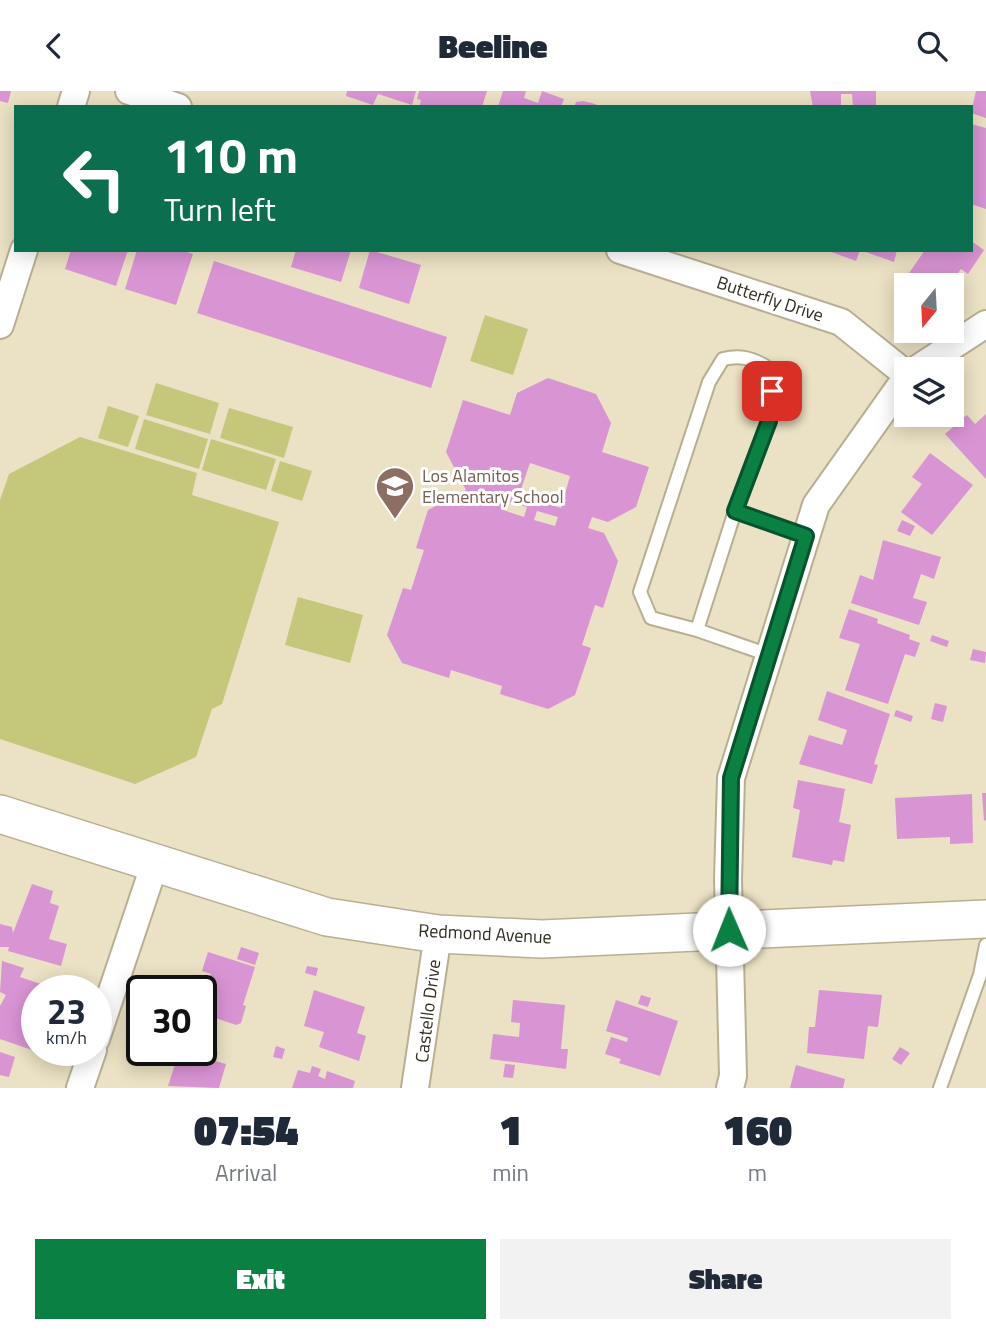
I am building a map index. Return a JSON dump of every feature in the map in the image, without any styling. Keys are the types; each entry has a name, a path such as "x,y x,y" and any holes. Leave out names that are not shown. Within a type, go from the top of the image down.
{"street":[{"path":"130,91 172,105"},
{"path":"0,325 23,252"},
{"name":"Butterfly Drive","path":"626,252 841,322 894,365"},
{"path":"935,357 986,324"},
{"path":"730,1088 733,1076 729,930 731,778 816,505 894,392"},
{"name":"Redmond Avenue","path":"0,814 327,917 438,934 542,939 986,919"},
{"path":"112,991 155,863"},
{"name":"Castello Drive","path":"415,1088 438,934"},
{"path":"80,1088 88,1066"}],"lane":[{"path":"697,630 735,511 769,421 772,391 765,366 751,358 737,356 723,359 709,382 640,592 651,618 697,630 769,655"},
{"path":"735,511 806,536"},
{"path":"940,1088 980,975 986,945"}],"green space":[{"path":"485,315 528,329 513,375 470,361"},
{"path":"156,383 219,403 210,434 146,415"},
{"path":"108,406 139,416 128,447 98,438"},
{"path":"229,408 293,427 284,458 220,438"},
{"path":"144,419 208,439 199,469 135,449"},
{"path":"80,437 197,473 192,495 279,522 222,704 212,709 196,757 135,784 0,739 0,500 9,474"},
{"path":"211,439 276,459 266,490 202,470"},
{"path":"280,461 312,471 302,501 271,491"},
{"path":"298,597 363,615 350,663 285,645"}],"building":[{"path":"0,91 11,91 8,103 0,101"},
{"path":"347,91 416,91 412,105 378,94 373,105 346,96"},
{"path":"419,91 487,91 483,105 420,105 421,100 417,99"},
{"path":"503,91 526,91 524,98 538,103 542,91 564,99 562,105 499,105"},
{"path":"810,91 876,91 876,105 853,105 852,94 841,94 841,105 813,105"},
{"path":"976,91 986,91 986,118 973,114"},
{"path":"583,101 597,105 575,105 576,102"},
{"path":"973,125 986,128 986,209 973,205"},
{"path":"973,242 984,250 968,274 961,269 958,273 909,273 924,252 973,252"},
{"path":"70,252 127,252 116,286 65,269"},
{"path":"136,252 193,254 176,305 125,289"},
{"path":"295,252 350,252 341,282 291,267"},
{"path":"369,252 421,265 409,304 359,288"},
{"path":"831,252 859,252 856,261"},
{"path":"866,252 896,252 894,262"},
{"path":"214,261 447,337 431,388 197,313"},
{"path":"548,378 596,394 611,423 602,452 649,467 636,507 608,522 592,517 588,528 604,533 618,561 603,608 595,605 582,645 591,648 575,695 548,709 500,694 502,686 451,670 449,678 402,663 387,635 403,588 411,590 424,550 416,548 428,510 466,490 446,452 463,400 510,415 517,393","holes":["530,463 570,476 561,508 519,495","506,501 527,507 524,517 503,510","537,511 558,517 555,526 534,520"]},
{"path":"986,414 986,479 945,434 953,427 964,427 964,418 967,415 975,424"},
{"path":"930,453 973,485 932,535 901,512 922,484 912,477"},
{"path":"902,520 915,526 910,536 897,531"},
{"path":"883,540 941,557 934,579 921,574 913,598 927,602 919,625 851,603 860,575 873,580"},
{"path":"849,609 878,619 877,623 910,635 909,639 920,643 915,657 905,654 888,704 845,690 860,644 839,638"},
{"path":"932,635 949,641 947,647 930,641"},
{"path":"973,649 986,652 985,663 970,660"},
{"path":"827,691 890,714 874,764 878,765 872,784 799,764 809,735 842,745 847,730 818,720"},
{"path":"935,703 947,706 943,722 931,719"},
{"path":"896,710 913,716 911,722 894,716"},
{"path":"798,780 845,789 839,822 851,825 844,862 833,860 832,865 792,857 800,810 793,808"},
{"path":"982,793 986,793 984,821"},
{"path":"972,794 973,843 950,844 950,837 897,839 895,798"},
{"path":"32,884 53,891 50,903 59,906 49,939 67,944 61,966 8,951 9,947 0,947 0,924 12,927 13,933"},
{"path":"241,947 259,953 255,965 237,959"},
{"path":"208,952 255,967 243,1005 246,1006 241,1023 236,1025 217,1018 217,975 202,971"},
{"path":"2,961 24,968 20,977 21,1046 0,1039 0,1006 6,995 0,992"},
{"path":"307,966 318,968 316,976 305,973"},
{"path":"314,990 365,1007 357,1033 366,1036 359,1061 319,1047 324,1032 304,1026"},
{"path":"819,990 882,995 878,1027 868,1026 864,1059 807,1053 809,1027 815,1027"},
{"path":"641,995 651,998 648,1007 638,1004"},
{"path":"513,1000 565,1005 561,1049 568,1049 566,1069 490,1059 493,1034 519,1037 520,1023 511,1022"},
{"path":"616,1000 678,1021 660,1076 619,1063 621,1059 605,1054 611,1037 627,1042 628,1038 606,1031"},
{"path":"276,1046 285,1049 282,1059 273,1057"},
{"path":"900,1047 910,1053 901,1065 892,1059"},
{"path":"0,1052 15,1057 9,1077 0,1075"},
{"path":"217,1062 226,1064 219,1088 168,1086 174,1066 217,1066"},
{"path":"505,1064 515,1065 513,1078 503,1077"},
{"path":"796,1065 845,1079 843,1088 790,1088"},
{"path":"312,1066 321,1069 318,1076 325,1079 327,1071 355,1081 353,1088 292,1088 298,1070 310,1073"}],"place":[{"name":"Los Alamitos Elementary School","path":"395,520"}],"route":[{"path":"729,930 731,778 806,536 735,511 769,421 772,391"}]}
